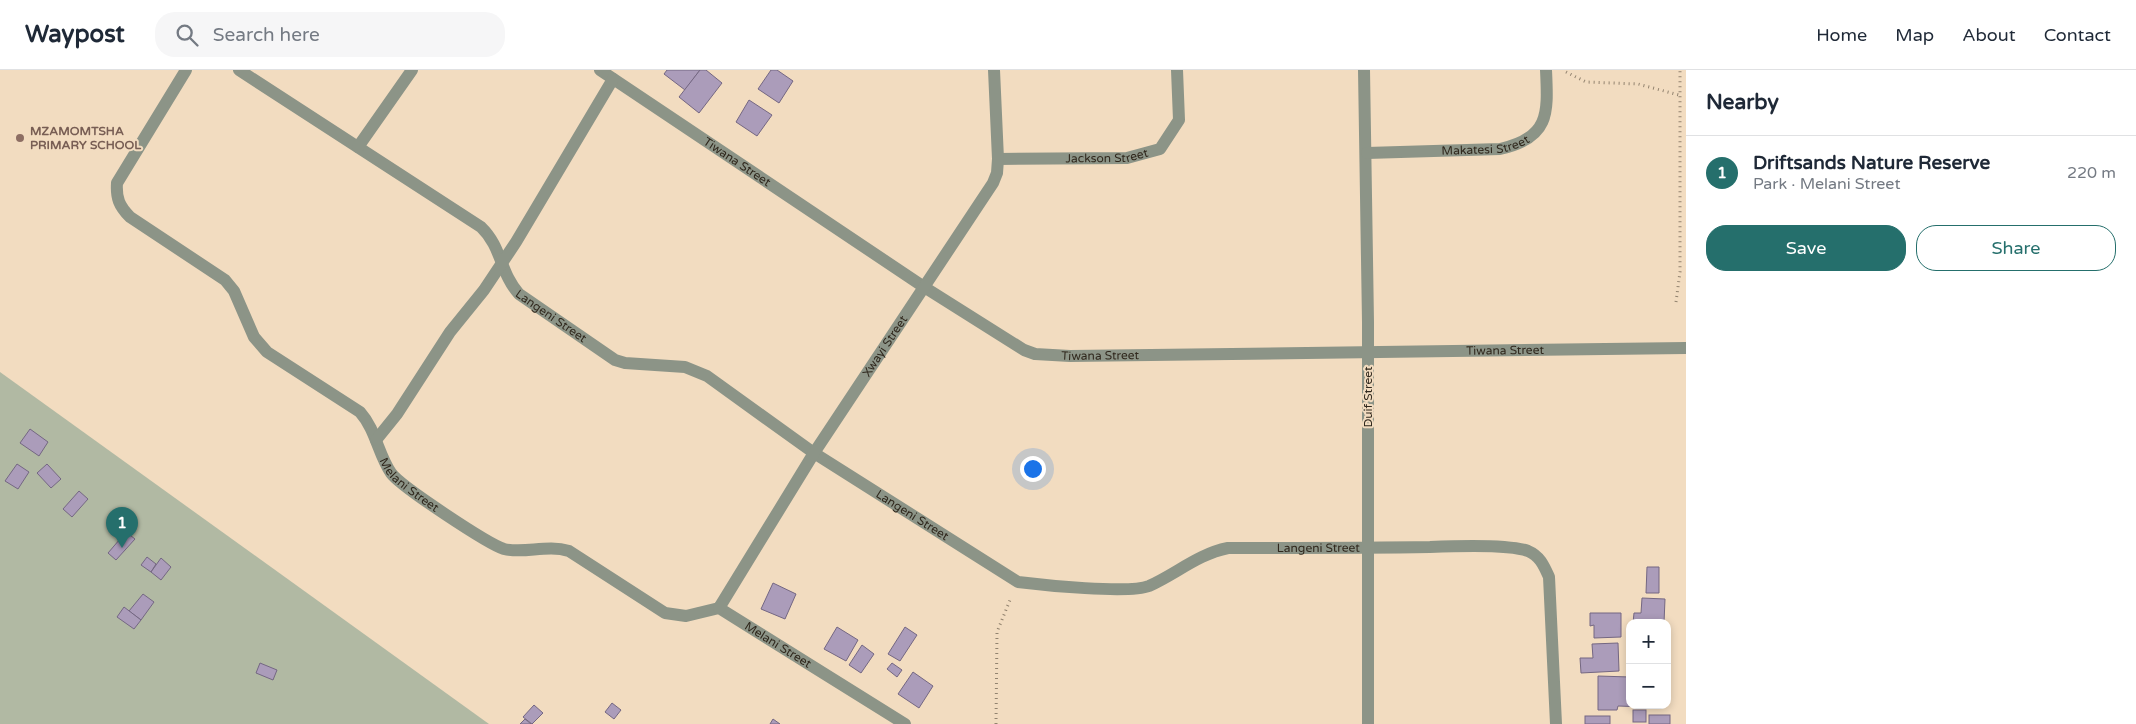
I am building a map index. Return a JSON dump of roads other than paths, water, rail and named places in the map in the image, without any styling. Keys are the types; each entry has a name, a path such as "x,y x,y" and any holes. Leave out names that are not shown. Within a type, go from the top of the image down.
{"street":[{"name":"Melani Street","path":"186,70 117,183 116,198 121,208 130,217 225,280 234,291 254,337 262,348 356,408 366,419 386,464 396,479 497,546 514,550 553,548 569,551 671,615 686,616 719,608 905,724"},
{"name":"Langeni Street","path":"238,70 480,227 494,243 509,284 519,294 615,360 625,363 685,367 707,376 814,453 1018,582 1134,590 1147,587 1205,555 1228,548 1458,546 1516,548 1536,555 1544,565 1549,577 1556,724"},
{"path":"358,147 412,70"},
{"name":"Tiwana Street","path":"600,70 924,287 1024,350 1035,354 1070,356 1686,348"},
{"name":"Xwayi Street","path":"719,608 814,453 988,191 997,173 998,159 994,70"},
{"name":"Jackson Street","path":"998,159 1127,158 1160,149 1179,120 1177,70"},
{"name":"Duif Street","path":"1364,70 1368,351 1368,724"},
{"name":"Makatesi Street","path":"1366,153 1500,149 1518,145 1531,137 1544,121 1547,105 1546,70"},
{"path":"376,440 397,414 450,332 484,290 583,131 613,79"}],"place":[{"name":"MZAMOMTSHA PRIMARY SCHOOL","path":"20,138"},
{"name":"Driftsands Nature Reserve","path":"122,548"}]}
